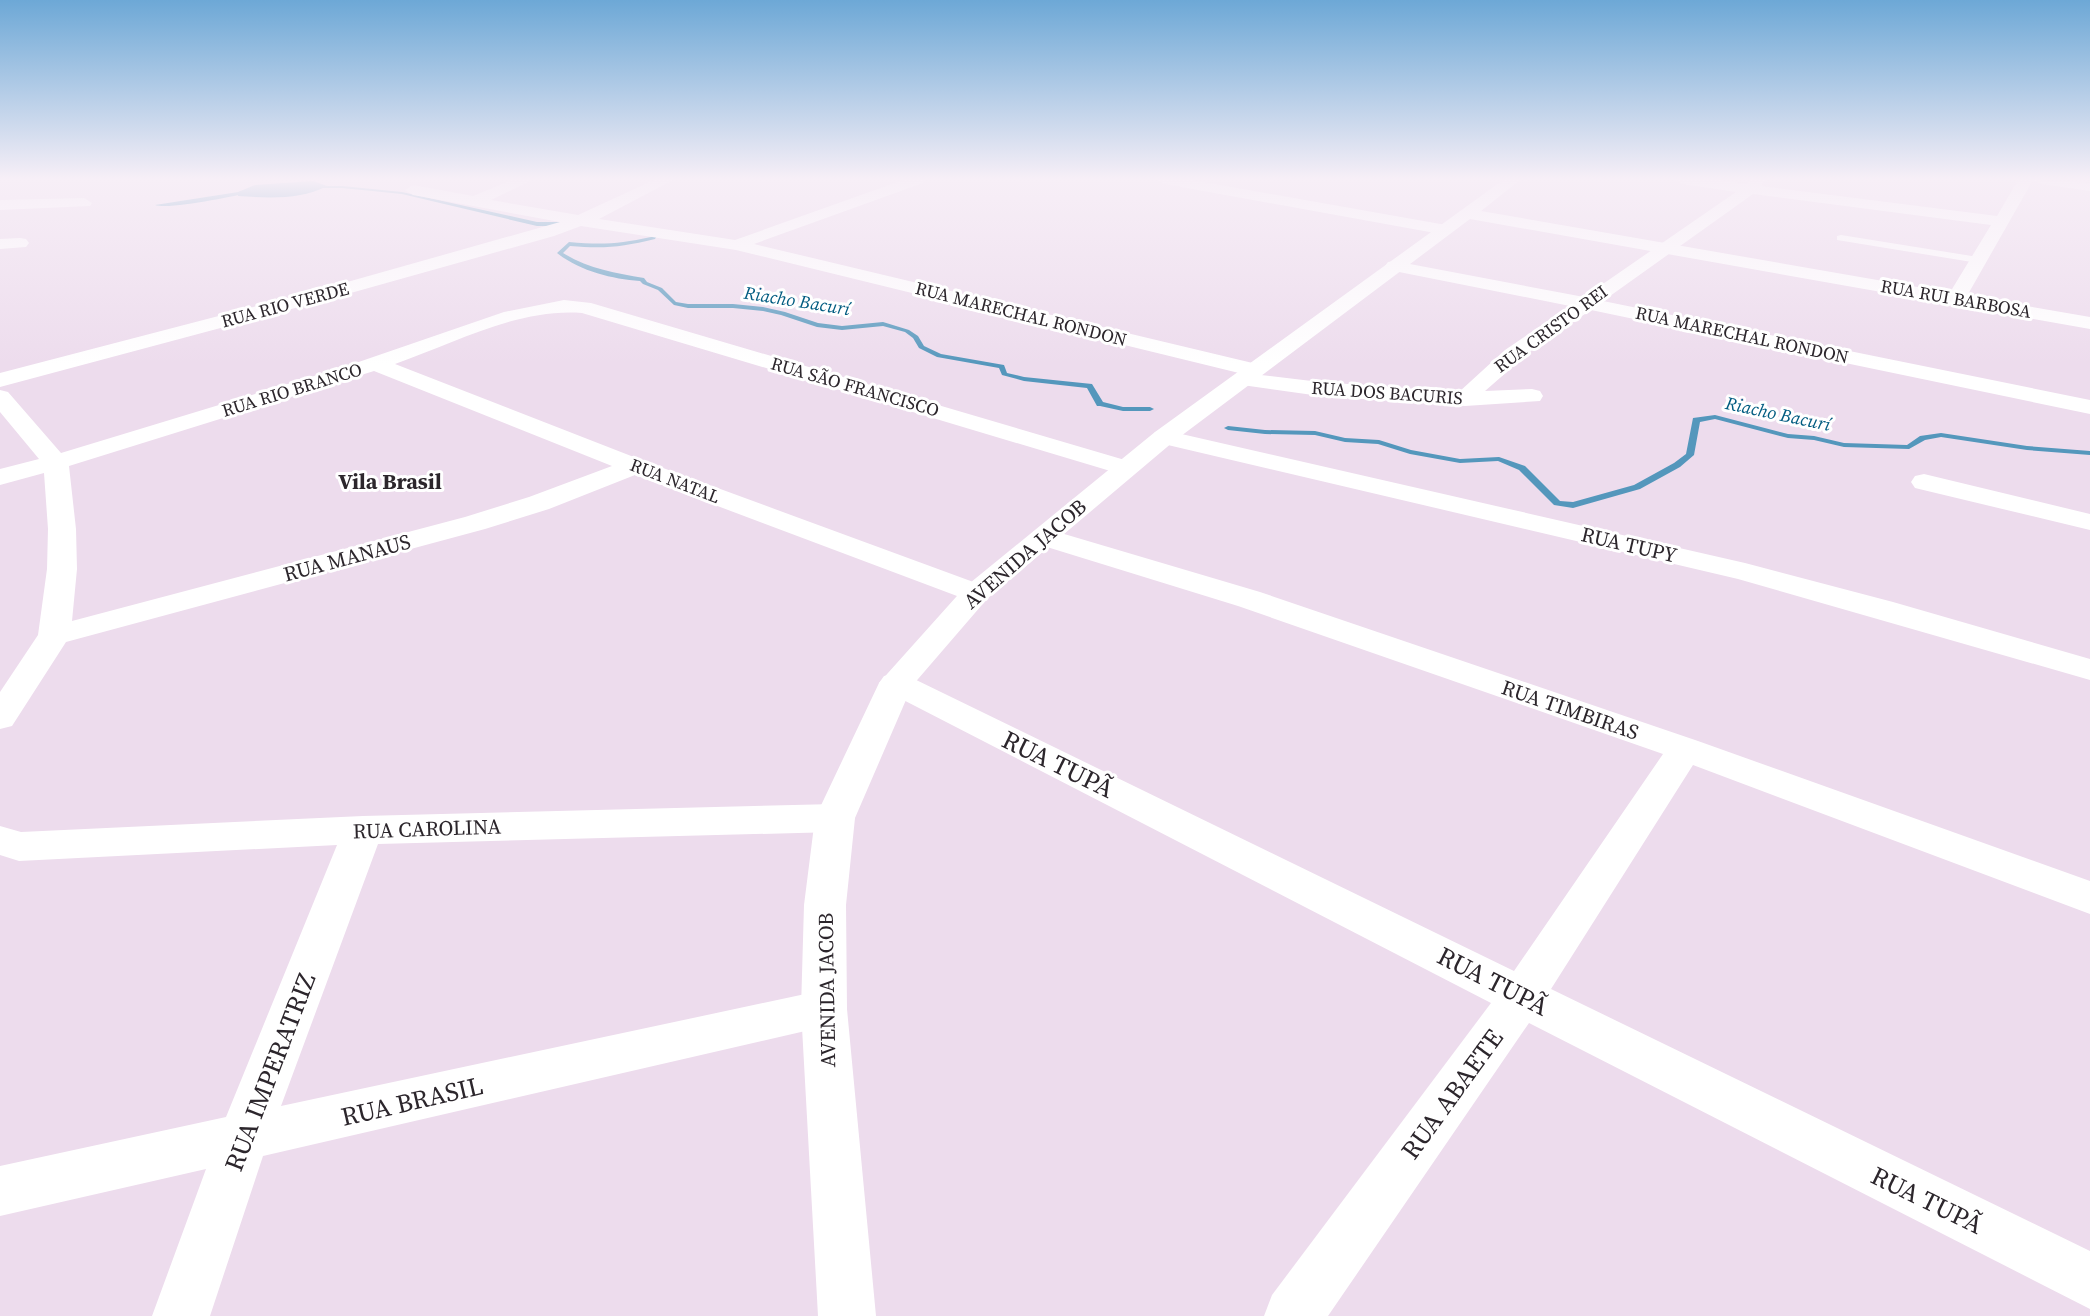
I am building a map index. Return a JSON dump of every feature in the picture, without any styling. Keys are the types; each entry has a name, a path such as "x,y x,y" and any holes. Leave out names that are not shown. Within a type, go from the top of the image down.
{"street":[{"name":"RUA RIO VERDE","path":"0,380 514,241"},
{"name":"RUA MARECHAL RONDON","path":"713,241 736,245 1248,375"},
{"path":"736,245 746,241"},
{"name":"AVENIDA JACOB","path":"847,1316 824,1009 825,905 835,818 896,683 976,593 1126,468 1164,437 1429,241"},
{"name":"RUA RUI BARBOSA","path":"1612,241 1665,248 2090,323"},
{"name":"RUA CRISTO REI","path":"1466,399 1494,369 1518,349 1674,241"},
{"path":"1956,299 1990,241"},
{"path":"0,244 21,243"},
{"name":"RUA MARECHAL RONDON","path":"1394,266 1586,303 2090,407"},
{"name":"RUA RIO BRANCO","path":"0,477 56,463 375,364 539,308 566,305 584,307"},
{"name":"RUA SÃO FRANCISCO","path":"584,307 1126,468"},
{"name":"RUA NATAL","path":"375,364 635,466 976,593"},
{"name":"RUA DOS BACURIS","path":"1248,375 1320,389 1466,399 1532,396"},
{"path":"0,398 56,463 62,529 62,569 54,635 0,718"},
{"name":"RUA TUPY","path":"1164,437 1745,572 1882,609 2090,670"},
{"name":"RUA MANAUS","path":"54,635 475,523 539,503 635,466"},
{"path":"1924,482 2090,522"},
{"name":"RUA TIMBIRAS","path":"1044,537 1249,599 1685,749 2090,898"},
{"name":"RUA TUPÃ","path":"896,683 1523,995 2090,1281"},
{"name":"RUA ABAETE","path":"1293,1316 1523,995 1685,749"},
{"name":"RUA CAROLINA","path":"10,843 363,830 835,818"},
{"name":"RUA IMPERATRIZ","path":"181,1316 243,1138 363,830"},
{"name":"RUA BRASIL","path":"0,1191 824,1009"}],"lane":[{"path":"1862,241 1978,260"}],"waterway":[{"name":"Riacho Bacurí","path":"638,241 601,247 569,244 560,253 599,272 642,279 645,283 660,289 674,303 688,306 763,309 783,313 817,325 842,328 883,324 907,331 916,337 921,347 939,356 1002,366 1004,374 1024,379 1089,386 1100,404 1123,409 1150,409"},
{"name":"Riacho Bacurí","path":"1228,428 1265,432 1315,433 1345,440 1379,442 1410,452 1460,461 1499,459 1522,468 1557,503 1573,505 1637,487 1677,465 1690,455 1696,420 1715,417 1788,436 1814,438 1844,445 1909,447 1923,438 1941,435 2027,448 2090,453"}],"district":[{"name":"Vila Brasil","path":"390,481"}]}
